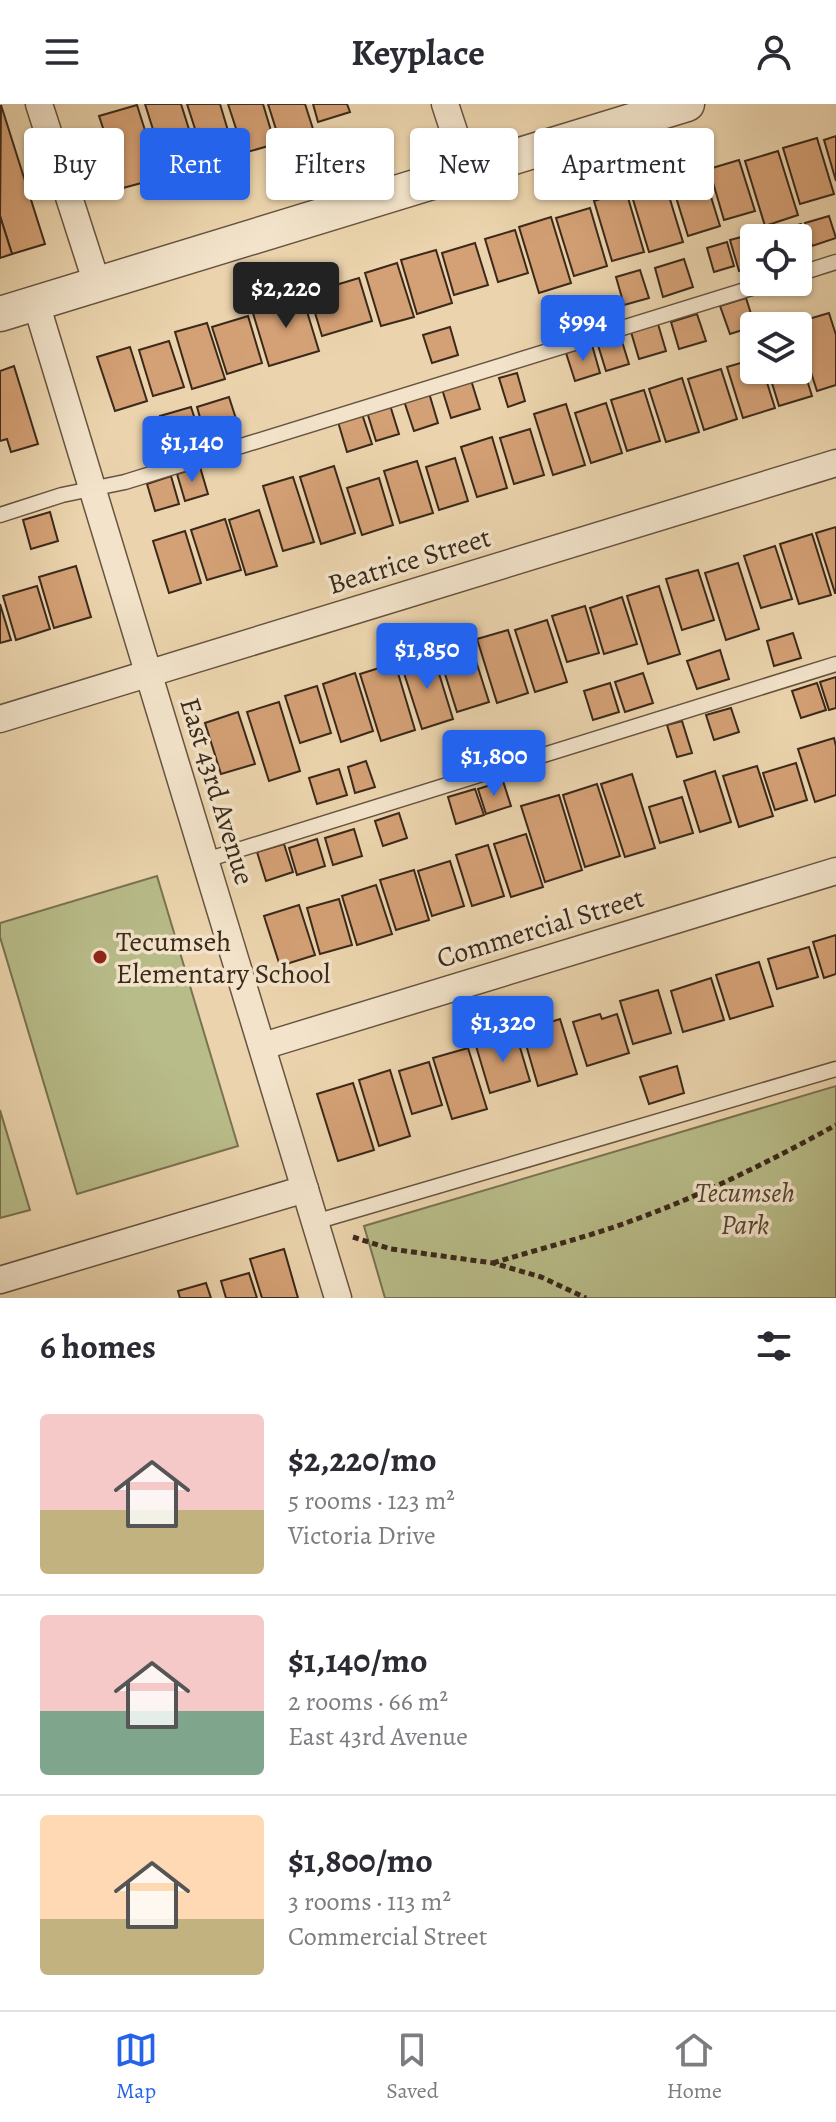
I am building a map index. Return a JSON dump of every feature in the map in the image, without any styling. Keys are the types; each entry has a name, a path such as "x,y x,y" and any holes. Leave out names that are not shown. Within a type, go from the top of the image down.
{"street":[{"path":"39,104 97,284"},
{"path":"445,104 453,128"},
{"path":"518,155 687,104"},
{"path":"0,314 410,188"},
{"name":"East 43rd Avenue","path":"36,303 338,1298"},
{"name":"Beatrice Street","path":"0,719 836,463"},
{"name":"Commercial Street","path":"263,1046 836,871"},
{"path":"0,1280 305,1189"}],"lane":[{"path":"812,270 836,262"},
{"path":"0,515 62,495 125,482 740,292"},
{"path":"206,860 836,664"},
{"path":"315,1222 836,1069"}],"path":[{"path":"493,1263 625,1223 794,1148 836,1125"},
{"path":"353,1237 391,1249 493,1263 541,1277 586,1298"}],"green space":[{"path":"157,876 238,1146 77,1194 0,937 0,923"},
{"name":"Tecumseh Park","path":"836,1086 836,1298 385,1298 364,1226"},
{"path":"0,1110 30,1210 0,1218"}],"building":[{"path":"145,104 181,104 189,128 153,128"},
{"path":"187,104 220,104 227,128 195,128"},
{"path":"228,104 263,104 270,128 266,128 266,147 250,151 250,128 236,128"},
{"path":"268,104 305,104 313,128 276,128"},
{"path":"313,104 347,104 350,112 318,122"},
{"path":"1,105 24,178 24,200 31,200 45,244 12,254 0,216"},
{"path":"137,105 144,128 140,128 140,183 124,188 124,128 103,128 99,116"},
{"path":"836,136 836,181 824,140"},
{"path":"817,138 834,194 800,204 783,148"},
{"path":"778,151 798,215 764,224 745,161"},
{"path":"739,160 755,211 724,220 714,186 714,168"},
{"path":"629,200 644,252 612,261 594,201"},
{"path":"633,200 670,200 683,242 649,252"},
{"path":"677,200 712,200 720,226 688,236"},
{"path":"590,208 607,266 574,276 556,218"},
{"path":"0,216 12,254 0,258"},
{"path":"829,216 836,238 812,246 812,224 805,223"},
{"path":"551,217 571,283 539,293 519,227"},
{"path":"515,230 528,273 498,282 485,239"},
{"path":"740,237 739,271 730,240"},
{"path":"727,242 734,266 714,272 707,248"},
{"path":"475,243 488,285 454,295 442,253"},
{"path":"436,250 452,303 417,314 401,260"},
{"path":"684,259 693,287 663,297 655,268"},
{"path":"397,263 414,317 381,326 365,273"},
{"path":"640,270 649,298 624,305 616,277"},
{"path":"359,278 372,321 322,336 309,293"},
{"path":"302,295 319,351 269,366 252,310"},
{"path":"746,298 750,312 740,312 740,331 730,334 720,306"},
{"path":"829,313 836,335 836,385 817,391 812,376 812,318"},
{"path":"697,314 706,341 679,349 671,322"},
{"path":"248,316 262,363 227,374 212,327"},
{"path":"207,323 225,379 192,389 175,332"},
{"path":"658,324 666,351 639,359 631,332"},
{"path":"450,327 458,355 432,363 423,335"},
{"path":"620,335 629,364 606,371 597,342"},
{"path":"169,341 184,387 153,396 139,350"},
{"path":"592,345 600,373 575,381 566,353"},
{"path":"130,347 147,401 115,411 97,357"},
{"path":"740,363 740,384 767,384 775,408 743,418 727,367"},
{"path":"14,366 38,444 11,452 7,439 0,441 0,371"},
{"path":"721,369 737,419 704,430 688,379"},
{"path":"517,373 525,401 508,407 499,378"},
{"path":"682,378 699,432 666,442 649,389"},
{"path":"471,380 480,409 451,418 442,389"},
{"path":"772,384 808,384 812,396 779,406"},
{"path":"644,390 660,441 627,451 611,400"},
{"path":"429,393 438,423 414,431 404,401"},
{"path":"229,397 238,425 205,435 197,407"},
{"path":"606,403 622,453 591,463 575,413"},
{"path":"566,404 585,465 553,475 534,414"},
{"path":"390,405 399,434 376,441 367,412"},
{"path":"191,407 200,435 168,444 160,416"},
{"path":"362,414 372,444 347,452 338,422"},
{"path":"530,429 544,475 514,484 500,438"},
{"path":"492,437 507,488 477,497 461,447"},
{"path":"455,458 468,501 439,510 426,467"},
{"path":"417,461 433,513 400,523 384,471"},
{"path":"334,466 355,533 321,544 300,477"},
{"path":"200,467 208,494 185,501 177,474"},
{"path":"171,476 179,504 155,511 147,484"},
{"path":"293,477 314,542 283,551 263,486"},
{"path":"379,478 393,525 362,535 347,488"},
{"path":"259,510 277,566 246,575 229,520"},
{"path":"50,512 58,541 31,549 23,520"},
{"path":"225,519 241,570 207,580 191,530"},
{"path":"836,527 836,593 835,593 816,533"},
{"path":"185,531 201,583 169,593 153,541"},
{"path":"812,534 831,595 799,604 780,544"},
{"path":"775,546 792,599 761,608 744,556"},
{"path":"738,563 759,629 726,640 705,573"},
{"path":"76,566 91,617 54,628 39,577"},
{"path":"698,570 714,620 682,630 666,579"},
{"path":"37,586 50,629 16,640 3,596"},
{"path":"659,586 680,654 648,664 627,596"},
{"path":"622,597 637,644 604,654 590,608"},
{"path":"0,604 11,640 0,643"},
{"path":"585,606 599,653 567,662 552,616"},
{"path":"547,620 567,682 535,692 515,630"},
{"path":"508,630 528,693 497,703 477,639"},
{"path":"793,633 801,658 774,666 767,641"},
{"path":"470,642 489,702 457,712 438,652"},
{"path":"720,650 729,679 697,689 687,661"},
{"path":"433,654 453,719 422,729 401,664"},
{"path":"395,663 415,730 381,741 360,674"},
{"path":"355,673 373,731 341,742 323,684"},
{"path":"643,673 653,703 625,712 615,682"},
{"path":"836,677 836,708 829,710 820,682"},
{"path":"610,683 619,712 593,720 584,691"},
{"path":"817,683 826,710 801,718 792,691"},
{"path":"317,686 331,733 300,743 285,696"},
{"path":"279,702 300,771 269,781 247,712"},
{"path":"731,708 739,732 714,740 706,715"},
{"path":"238,712 255,764 221,774 205,723"},
{"path":"682,721 692,753 677,757 667,725"},
{"path":"834,738 836,795 815,802 798,749"},
{"path":"366,761 375,787 355,793 348,767"},
{"path":"796,763 807,800 775,810 763,773"},
{"path":"757,766 773,816 739,827 723,776"},
{"path":"339,769 347,795 317,804 309,778"},
{"path":"715,771 731,822 700,832 684,781"},
{"path":"632,774 655,848 625,857 601,784"},
{"path":"503,781 511,806 486,814 478,789"},
{"path":"597,784 620,856 585,867 563,795"},
{"path":"475,789 484,815 456,824 448,797"},
{"path":"559,795 582,870 545,882 521,806"},
{"path":"682,797 693,833 660,843 649,807"},
{"path":"399,813 407,838 383,846 375,821"},
{"path":"354,829 362,856 333,865 325,838"},
{"path":"526,834 543,887 511,897 494,844"},
{"path":"317,839 325,866 297,875 289,848"},
{"path":"284,844 293,872 266,881 257,852"},
{"path":"488,845 504,896 472,906 456,855"},
{"path":"450,861 464,906 432,916 418,871"},
{"path":"414,870 429,920 396,930 380,880"},
{"path":"376,885 392,934 357,945 342,896"},
{"path":"339,899 352,945 320,954 307,908"},
{"path":"299,905 315,955 280,966 264,916"},
{"path":"836,935 836,974 824,978 813,942"},
{"path":"809,947 818,977 777,989 768,959"},
{"path":"759,962 773,1006 730,1019 716,975"},
{"path":"711,978 724,1020 683,1032 671,991"},
{"path":"658,990 671,1033 633,1044 620,1001"},
{"path":"600,1014 602,1019 617,1014 629,1053 587,1066 573,1022"},
{"path":"560,1019 577,1074 538,1086 522,1031"},
{"path":"516,1034 530,1081 490,1093 476,1046"},
{"path":"468,1048 487,1109 452,1119 433,1058"},
{"path":"429,1062 442,1105 412,1114 399,1071"},
{"path":"677,1066 684,1093 649,1104 640,1077"},
{"path":"390,1070 410,1136 379,1146 359,1080"},
{"path":"353,1083 374,1150 338,1161 317,1094"},
{"path":"284,1249 298,1298 262,1298 250,1259"},
{"path":"249,1273 257,1298 226,1298 221,1281"},
{"path":"206,1283 211,1298 180,1298 178,1291"}],"place":[{"name":"Tecumseh Elementary School","path":"100,957"}]}
